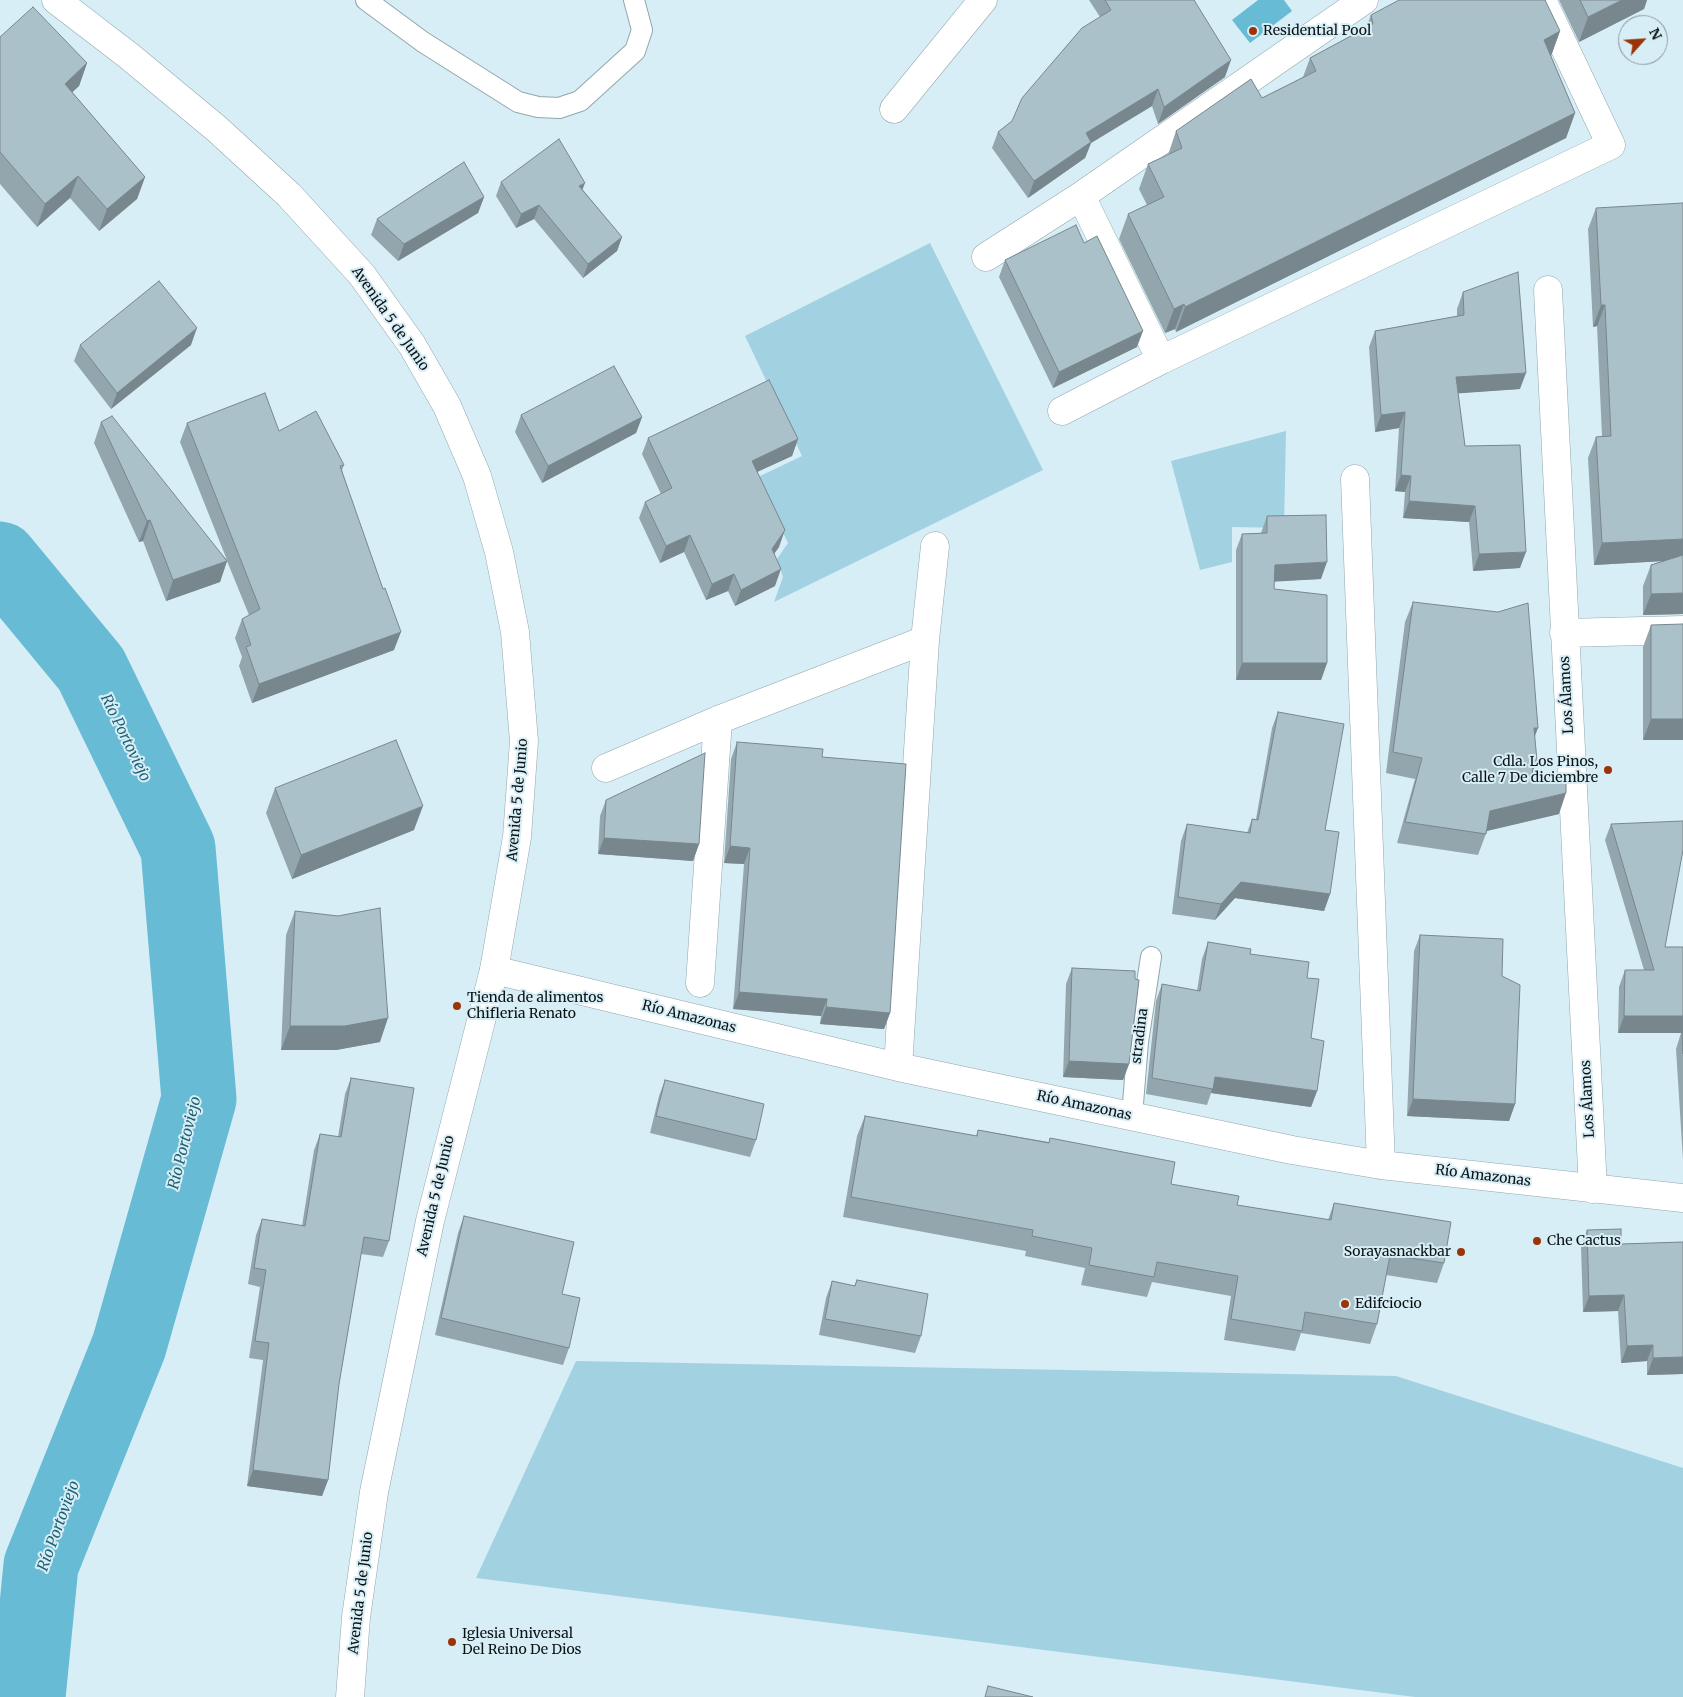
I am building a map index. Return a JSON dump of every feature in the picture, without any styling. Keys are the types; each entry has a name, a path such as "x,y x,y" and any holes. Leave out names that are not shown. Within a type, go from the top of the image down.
{"street":[{"name":"Avenida 5 de Junio","path":"56,0 129,56 216,129 289,195 362,275 412,345 447,406 477,476 499,552 515,632 524,741 518,837 494,970 430,1221 400,1358 374,1492 356,1617 350,1697"},
{"path":"894,108 983,0"},
{"path":"986,257 1081,196 1364,0"},
{"path":"1062,411 1161,360 1611,145 1542,0"},
{"path":"1081,196 1161,360"},
{"name":"Los Álamos","path":"1548,290 1593,1189"},
{"path":"1355,479 1381,1165"},
{"path":"898,1067 925,640 936,546"},
{"path":"1564,633 1683,630"},
{"path":"606,768 718,720 925,640"},
{"path":"700,983 718,720"},
{"name":"Río Amazonas","path":"494,970 898,1067 1292,1150 1381,1165 1683,1198"}],"lane":[{"path":"366,0 423,42 518,102 538,108 559,108 580,101 635,51 642,30 634,0"},
{"name":"stradina","path":"1132,1116 1138,1042 1151,957"}],"shaded area":[{"name":"Residential Pool","path":"1258,0 1284,0 1292,11 1250,43 1232,20"},
{"path":"930,243 1043,470 774,602 783,577 777,559 788,543 756,478 802,456 745,336"},
{"path":"1286,431 1284,528 1232,527 1232,562 1200,570 1171,461"},
{"path":"576,1361 1396,1376 1683,1468 1683,1697 1415,1697 476,1578"}],"building":[{"path":"1105,0 1194,0 1231,60 1164,107 1158,89 1086,133 1091,142 1034,181 998,132 1012,121 1022,98 1082,28 1111,10"},
{"path":"1399,0 1545,0 1560,31 1544,40 1575,113 1185,307 1184,304 1174,309 1128,214 1164,197 1148,164 1182,148 1176,131 1251,79 1262,98 1316,71 1310,58 1373,24 1371,15"},
{"path":"1580,0 1622,0 1588,17"},
{"path":"33,7 87,63 65,84 145,177 107,209 78,176 45,204 0,152 0,37"},
{"path":"559,139 585,183 579,186 622,237 588,264 539,205 521,214 501,182"},
{"path":"464,162 484,197 404,244 377,219"},
{"path":"1683,203 1683,539 1602,543 1596,437 1611,436 1605,305 1601,305 1596,208"},
{"path":"1076,225 1084,243 1097,236 1143,331 1059,372 1005,260"},
{"path":"1518,272 1526,373 1456,377 1465,446 1520,445 1526,552 1479,554 1475,506 1409,501 1411,476 1401,475 1405,412 1381,415 1375,331 1464,315 1463,292"},
{"path":"159,281 197,328 117,393 80,345"},
{"path":"614,366 642,417 548,466 521,415"},
{"path":"769,380 798,439 752,461 785,530 772,549 781,569 741,590 734,574 712,584 690,535 666,546 645,502 672,488 648,438"},
{"path":"265,393 279,431 316,411 344,465 340,466 383,589 385,588 401,632 259,684 246,647 251,645 242,619 260,609 187,423"},
{"path":"112,416 227,561 173,580 150,520 147,521 101,422"},
{"path":"1326,515 1327,562 1275,565 1274,589 1327,595 1327,663 1242,663 1242,534 1267,533 1267,516"},
{"path":"1683,555 1683,593 1651,594 1651,565"},
{"path":"1413,602 1498,612 1528,603 1538,728 1534,728 1537,761 1534,761 1532,775 1566,782 1566,793 1490,811 1486,834 1405,822 1422,758 1393,752"},
{"path":"1683,624 1683,719 1651,719 1651,625"},
{"path":"1278,712 1344,724 1325,830 1339,832 1330,894 1241,882 1221,904 1178,897 1187,824 1250,833 1252,819 1258,820"},
{"path":"396,740 423,806 301,855 275,788"},
{"path":"737,742 823,749 822,757 906,764 890,1013 826,1007 827,999 739,992 750,848 730,846"},
{"path":"705,753 699,844 604,838 606,800"},
{"path":"1683,821 1683,850 1665,947 1683,947 1683,1016 1624,1016 1625,970 1654,970 1611,824"},
{"path":"380,908 388,1018 345,1026 290,1026 295,911 338,916"},
{"path":"1420,935 1503,939 1502,976 1520,985 1515,1104 1413,1099"},
{"path":"1208,942 1251,949 1250,954 1309,962 1307,978 1319,979 1311,1038 1324,1041 1317,1091 1215,1077 1213,1089 1152,1078 1162,984 1200,991"},
{"path":"1072,968 1135,971 1135,979 1139,980 1129,1064 1069,1061"},
{"path":"351,1078 414,1088 389,1241 364,1237 339,1384 328,1480 253,1470 269,1343 255,1341 266,1270 254,1268 262,1219 305,1226 320,1134 341,1137"},
{"path":"665,1080 764,1104 756,1140 656,1116"},
{"path":"865,1116 977,1136 978,1130 1049,1143 1050,1138 1175,1162 1171,1184 1239,1196 1237,1205 1331,1220 1334,1203 1451,1222 1444,1263 1390,1255 1377,1324 1305,1312 1302,1331 1231,1319 1238,1276 1157,1262 1154,1277 1089,1265 1092,1248 1032,1236 1033,1230 851,1197"},
{"path":"464,1216 574,1242 562,1294 580,1298 569,1348 441,1318"},
{"path":"1621,1229 1621,1244 1683,1242 1683,1357 1653,1358 1653,1345 1627,1346 1624,1295 1589,1296 1587,1230"},
{"path":"857,1280 928,1294 921,1336 825,1319 832,1281 855,1286"},
{"path":"988,1686 1033,1697 985,1697"}],"waterway":[{"name":"Río Portoviejo","path":"0,559 91,669 178,848 199,1099 129,1346 41,1565 28,1697"}],"place":[{"name":"Residential Pool","path":"1253,31"},
{"name":"Cdla. Los Pinos, Calle 7 De diciembre","path":"1608,770"},
{"name":"Tienda de alimentos Chifleria Renato","path":"457,1006"},
{"name":"Che Cactus","path":"1537,1241"},
{"name":"Sorayasnackbar","path":"1461,1252"},
{"name":"Edifciocio","path":"1345,1304"},
{"name":"Iglesia Universal Del Reino De Dios","path":"452,1642"}]}
